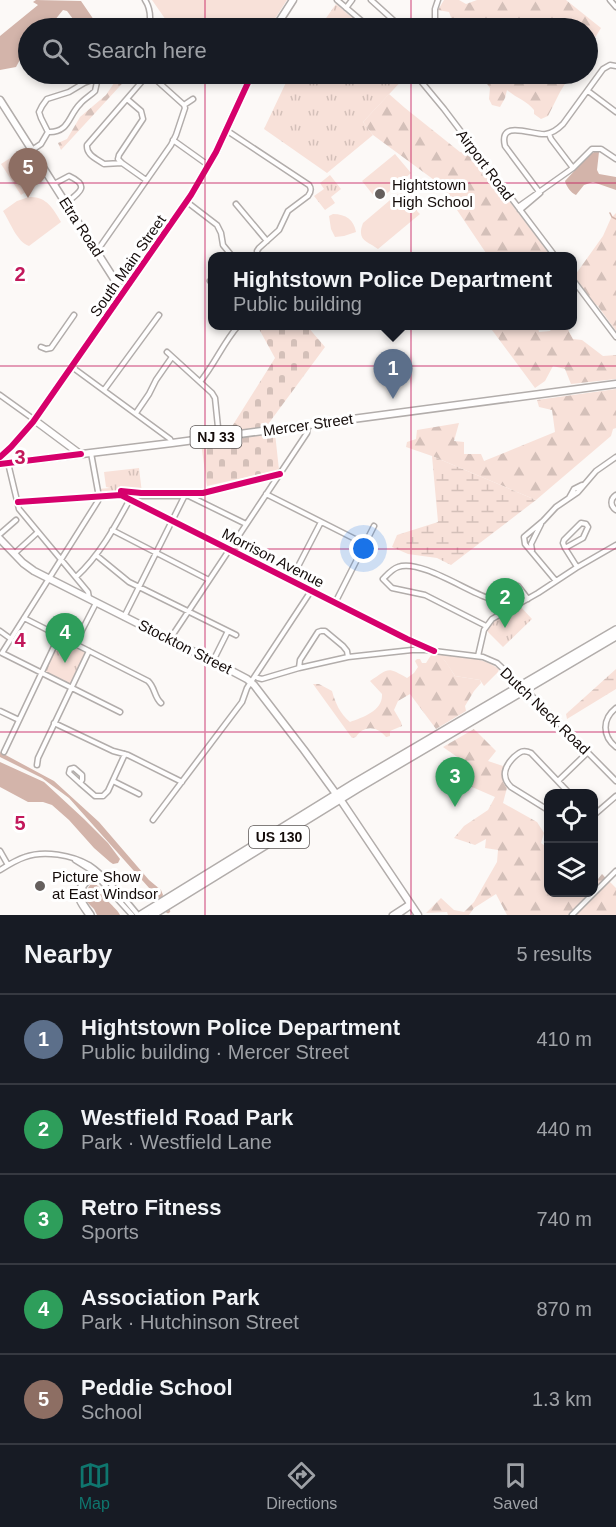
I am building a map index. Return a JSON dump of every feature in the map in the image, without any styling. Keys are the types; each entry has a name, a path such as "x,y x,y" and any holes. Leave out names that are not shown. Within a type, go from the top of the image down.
{"highway":[{"name":"US 130","path":"140,915 165,904 616,630"},
{"name":"US 130","path":"523,688 616,636"},
{"path":"86,881 79,894 80,900 90,915"},
{"name":"US 130","path":"152,915 165,904"}],"main road":[{"path":"281,18 293,0"},
{"name":"South Main Street","path":"0,457 21,437 72,367 94,330 187,202 209,165 247,84"},
{"name":"Etra Road","path":"0,100 123,293"},
{"name":"Mercer Street","path":"0,464 616,384"},
{"path":"33,419 81,454"},
{"name":"Stockton Street","path":"0,539 29,568 48,579 213,661 251,683 338,797 418,915"}],"street":[{"path":"145,0 150,18"},
{"path":"337,0 358,18"},
{"path":"346,8 352,0"},
{"path":"371,0 391,18"},
{"path":"435,18 438,0"},
{"path":"610,0 616,7"},
{"path":"598,77 610,65 616,66"},
{"path":"48,132 39,112 47,99 69,92 82,84"},
{"path":"48,132 63,129 80,104 95,91 96,84"},
{"path":"122,163 104,165 89,153 87,147 88,143 140,84"},
{"path":"97,251 173,140 185,108 160,84"},
{"name":"Airport Road","path":"423,84 552,252"},
{"path":"540,193 503,143 504,137 507,132 514,129 549,134 561,127 593,84"},
{"path":"588,91 616,112"},
{"path":"127,99 141,111 143,119 118,159 146,180"},
{"path":"184,105 193,99"},
{"path":"226,130 311,188 308,196 286,213 279,230 258,249 258,252"},
{"path":"32,150 43,142 48,132"},
{"path":"549,134 573,168"},
{"path":"173,140 209,165"},
{"path":"519,209 573,168 589,150 601,149 616,159"},
{"path":"54,184 69,176 76,179 81,186 82,191 66,203"},
{"path":"187,202 217,225 223,245 229,252"},
{"path":"236,204 267,241"},
{"path":"577,285 616,337"},
{"path":"41,347 51,348 74,315"},
{"path":"104,390 159,315"},
{"path":"200,382 235,330"},
{"path":"166,352 214,395 219,437"},
{"path":"136,413 172,357"},
{"path":"72,367 136,413 172,443"},
{"path":"0,394 33,419"},
{"path":"170,639 307,433 308,425"},
{"path":"91,453 98,501 2,653 120,712"},
{"path":"556,581 524,543 524,537 568,499 574,489 585,483 596,471 616,457"},
{"path":"8,463 19,509 88,592 92,601 75,644"},
{"path":"266,494 365,544"},
{"path":"18,502 121,495 130,499"},
{"path":"124,617 185,495"},
{"path":"616,495 611,504 616,510"},
{"path":"75,577 88,566 130,499 135,496 189,496 246,524"},
{"name":"Morrison Avenue","path":"130,499 434,651"},
{"path":"0,534 16,520"},
{"path":"533,552 531,544 543,521"},
{"path":"291,580 321,522"},
{"path":"565,548 583,538 588,529 586,524 581,523 563,543 565,548 577,567"},
{"path":"335,603 374,526"},
{"path":"112,530 209,580"},
{"path":"13,554 38,532"},
{"path":"478,656 482,635 486,626 494,618 616,545"},
{"path":"96,555 123,578 236,635"},
{"path":"486,626 425,595 392,588 383,579 397,567 411,567 442,576 488,598 497,597 511,586 518,586 528,599"},
{"path":"153,820 242,702 255,676 311,591"},
{"path":"24,618 148,681 161,704"},
{"path":"0,631 11,639"},
{"path":"213,661 228,631"},
{"path":"299,668 301,658 318,632 321,631 325,631 344,646 348,657"},
{"path":"4,752 59,636"},
{"path":"406,639 411,642 412,650"},
{"name":"Dutch Neck Road","path":"251,683 299,668 348,657 412,650 478,656 496,663 616,781"},
{"path":"37,765 38,758 89,651"},
{"path":"255,676 262,679"},
{"path":"616,708 607,718 605,729 608,739 616,747"},
{"path":"0,711 19,720"},
{"path":"54,723 113,751 126,754 182,782"},
{"path":"544,807 508,785 505,779 507,764 520,752 526,750 531,753 565,789"},
{"path":"558,781 588,752"},
{"path":"80,783 95,796 101,797 106,794 126,754"},
{"path":"112,781 138,794"},
{"path":"598,812 616,796"},
{"path":"0,852 8,865"},
{"path":"0,870 26,856 56,854 72,858 98,874 140,915"},
{"path":"572,915 616,871"},
{"path":"86,881 98,874"},
{"path":"98,874 132,915"},
{"path":"392,915 410,903"},
{"path":"398,915 408,908 410,903"}],"green space":[{"path":"152,0 287,0 275,18 165,18"},
{"path":"444,0 459,0 466,4 477,0 566,0 588,18 451,18 449,12 438,10"},
{"path":"336,4 353,18 326,18"},
{"path":"113,84 122,84 61,150 58,143 67,139 80,117 106,95"},
{"path":"285,84 399,84 363,122 373,135 327,173 264,129"},
{"path":"487,84 565,84 548,116 541,119 534,114 534,110 528,104 507,90 500,107 492,105 489,99 490,88"},
{"path":"389,94 460,152 465,153 469,148 548,252 485,252 445,188 373,135 363,122"},
{"path":"21,151 41,182 21,195 1,164"},
{"path":"395,154 411,173 378,201 362,181"},
{"path":"330,175 341,189 331,197 335,203 325,210 314,196 324,189 320,183"},
{"path":"403,193 414,199 420,214 378,249 362,237 363,223 396,195"},
{"path":"29,197 44,201 52,208 61,222 29,246 17,236 3,211 17,201"},
{"path":"616,213 616,331 597,305 594,307 577,284 577,272 603,236 611,218"},
{"path":"333,214 349,218 356,232 335,237 329,216"},
{"path":"260,330 310,330 325,347 266,427 231,432 231,428 275,358"},
{"path":"492,330 539,330 539,332 568,330 573,339 582,340 603,356 616,355 616,379 571,384 565,369 553,366 545,381 535,388"},
{"path":"616,389 616,428 613,429 611,436 536,500 406,447 407,442 416,439 417,430 459,423 454,441 464,442 464,454 481,454 484,461 555,432 552,410 539,407 537,400"},
{"path":"275,433 279,470 207,486 201,443"},
{"path":"432,456 536,500 451,565 437,558 408,554 392,547 397,535 438,522"},
{"path":"139,468 142,493 127,497 99,495 98,489 110,488 106,487 104,472"},
{"path":"520,606 532,619 503,647 486,630 497,619"},
{"path":"60,640 86,654 70,685 44,671"},
{"path":"433,652 443,658 455,676 480,680 481,683 465,706 466,711 436,729 410,694 398,701 394,710 402,726 390,731 390,736 386,737 371,728 363,730 352,738 313,684 319,684 332,691 338,708 350,722 361,718 379,705 382,694 370,681 388,670 407,678 418,667 415,661 417,659 426,663"},
{"path":"438,653 477,659 499,669 484,686 480,680 455,676"},
{"path":"616,669 616,689 567,719 566,714"},
{"path":"474,729 496,751 488,761 506,767 508,784 503,803 537,822 544,833 541,843 544,845 544,897 598,897 598,879 602,874 616,888 616,915 507,915 496,894 474,908 469,915 448,915 447,912 426,913 441,898 454,910 464,912 474,902 497,862 498,850 485,848 486,839 475,845 454,838 464,826 488,810 495,797 449,777 460,759 443,747"}],"shaded area":[{"path":"36,0 81,1 93,18 72,18 67,11 63,10 56,18 22,18 38,5 33,2"},
{"path":"18,21 18,63 16,67 0,70 0,36"},
{"path":"596,151 599,152 597,170 599,174 616,177 616,190 593,182 584,185 576,195 572,193 565,181 589,155"},
{"path":"0,752 54,781 99,822 163,895 158,898 69,798 42,778 0,757"},
{"path":"0,762 44,782 108,843 120,859 118,863 113,864 94,848 52,805 43,802 28,802 0,787"},
{"path":"95,884 120,915 97,915 84,899 90,894 88,888 90,885"}],"waterway":[{"path":"610,213 616,219"},
{"path":"161,897 168,911"}],"cycle path":[{"path":"0,457 33,422 191,195 216,152 247,84"},
{"path":"0,464 81,454"},
{"path":"121,491 203,493 280,474"},
{"path":"18,502 121,495 434,651"}],"place":[{"name":"Hightstown High School","path":"380,194"},
{"name":"Peddie School","path":"28,198"},
{"name":"Hightstown Police Department","path":"393,399"},
{"name":"Westfield Road Park","path":"505,628"},
{"name":"Association Park","path":"65,663"},
{"name":"Retro Fitness","path":"455,807"},
{"name":"Picture Show at East Windsor","path":"40,886"}]}
